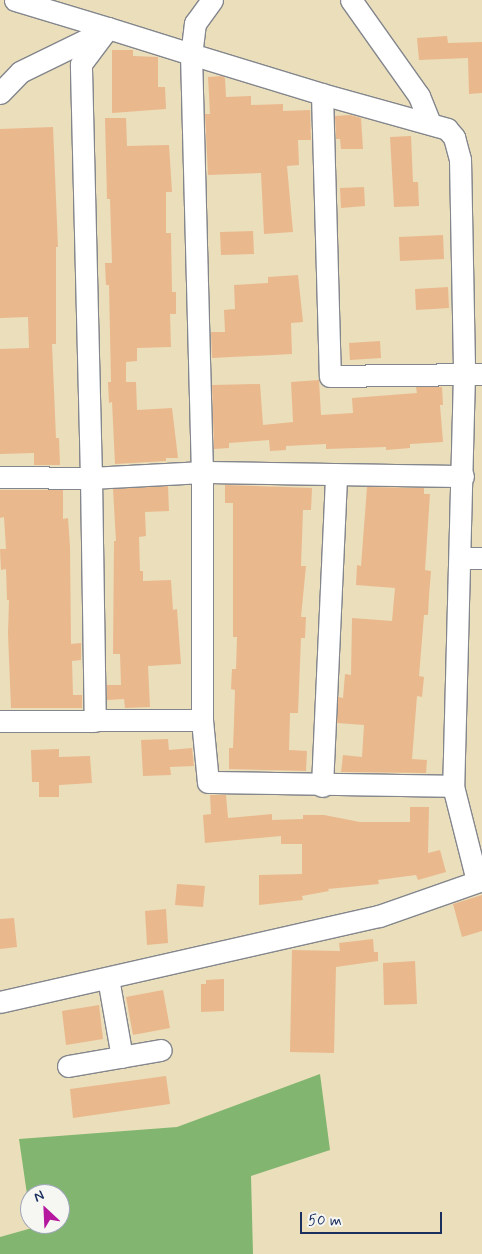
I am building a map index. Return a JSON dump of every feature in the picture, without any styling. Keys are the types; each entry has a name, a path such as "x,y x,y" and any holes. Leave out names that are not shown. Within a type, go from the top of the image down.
{"street":[{"path":"0,1002 379,916 420,903 480,880 453,786 462,476 473,374 460,159 454,137 446,129 430,123 322,94 15,0"},
{"path":"212,0 195,23 191,54 202,472 202,720 208,782 322,786 453,786"},
{"path":"351,0 418,96 430,123"},
{"path":"0,93 20,72 108,28"},
{"path":"95,721 81,64 108,28"},
{"path":"322,94 330,376 473,374"},
{"path":"0,477 90,478 202,472 462,476"},
{"path":"322,786 336,474"},
{"path":"460,558 482,558"},
{"path":"0,721 202,720"},
{"path":"108,978 122,1057"},
{"path":"68,1066 161,1050"}],"green space":[{"path":"320,1074 330,1150 251,1176 253,1254 0,1254 0,1237 20,1231 20,1234 70,1234 70,1184 26,1184 19,1139 177,1127"}],"building":[{"path":"447,36 448,43 482,42 482,93 469,94 468,58 419,60 417,38"},
{"path":"112,50 133,50 133,56 158,57 158,87 165,87 166,109 112,113"},
{"path":"222,76 225,78 226,97 251,96 251,105 283,104 283,111 310,110 311,140 298,140 299,165 287,166 293,232 264,234 261,173 208,175 205,114 210,114 208,77"},
{"path":"350,115 361,118 363,149 341,149 340,139 336,139 335,116"},
{"path":"105,118 126,118 127,146 169,145 172,192 166,192 166,233 171,233 172,292 176,292 176,314 170,314 171,347 137,348 137,361 126,362 126,382 136,382 137,410 172,408 178,458 166,458 166,461 115,464 112,402 109,403 108,382 111,382 109,285 106,285 105,263 112,263 110,199 107,199"},
{"path":"53,127 58,247 56,247 56,344 52,344 56,438 59,438 60,465 34,465 34,453 0,454 0,349 29,348 28,317 0,318 0,129"},
{"path":"411,136 413,182 418,182 419,206 394,207 390,137"},
{"path":"364,187 365,206 341,208 340,188"},
{"path":"253,231 254,254 221,255 220,232"},
{"path":"443,235 444,259 400,261 399,237"},
{"path":"298,275 303,322 291,323 292,354 212,358 211,332 225,332 224,310 235,309 234,285 268,283 268,277"},
{"path":"448,287 449,308 416,310 415,289"},
{"path":"380,341 381,358 350,360 349,343"},
{"path":"319,380 321,415 353,413 352,398 417,393 416,387 442,387 443,405 440,405 443,442 410,444 410,448 386,450 386,447 326,449 326,444 286,446 286,450 270,451 269,440 229,443 229,448 214,449 212,385 260,384 263,425 293,422 291,382"},
{"path":"225,485 312,488 311,510 303,510 301,566 306,566 301,617 306,617 305,638 301,638 298,713 290,713 289,750 307,751 306,771 229,769 229,748 233,748 235,690 231,689 232,669 236,669 237,637 233,637 233,503 225,503"},
{"path":"168,486 169,511 145,512 146,536 139,537 140,571 143,571 143,581 171,580 173,610 177,609 181,664 148,666 150,707 125,708 124,699 107,700 107,685 121,685 120,654 113,654 114,541 116,541 113,489"},
{"path":"367,487 424,488 424,494 430,494 425,570 431,571 428,615 424,615 419,676 424,677 422,697 417,696 412,759 427,760 426,773 341,772 343,755 362,757 364,725 337,723 338,697 343,698 345,674 351,675 352,618 392,621 395,588 356,585 357,565 361,566"},
{"path":"0,490 63,490 63,519 68,518 70,547 71,644 81,643 81,660 72,661 73,695 82,695 82,708 11,708 8,634 9,600 7,600 6,569 1,570 0,549 6,549 4,517 0,518"},
{"path":"168,739 169,750 192,748 194,766 170,767 171,775 143,776 141,740"},
{"path":"59,749 59,757 90,756 92,783 59,785 59,797 39,797 39,782 32,782 31,750"},
{"path":"210,795 226,795 228,818 272,814 272,820 303,819 303,815 324,815 360,822 410,822 410,807 429,807 428,853 440,850 446,872 418,880 416,875 378,880 379,884 328,889 329,891 302,896 303,900 259,905 259,875 302,874 302,844 281,844 281,836 205,843 203,815 211,814"},
{"path":"177,884 205,886 203,907 175,905"},
{"path":"482,895 482,931 462,937 453,904"},
{"path":"166,909 168,943 147,945 145,911"},
{"path":"14,918 17,947 0,949 0,919"},
{"path":"373,939 374,952 378,952 378,961 336,967 334,1053 290,1052 292,950 340,951 339,943"},
{"path":"415,961 417,1004 384,1005 383,963"},
{"path":"224,979 224,1011 201,1012 201,984 206,984 206,980"},
{"path":"163,990 170,1028 133,1035 126,997"},
{"path":"99,1005 103,1039 66,1045 62,1011"},
{"path":"166,1076 170,1104 73,1118 70,1089"}]}
